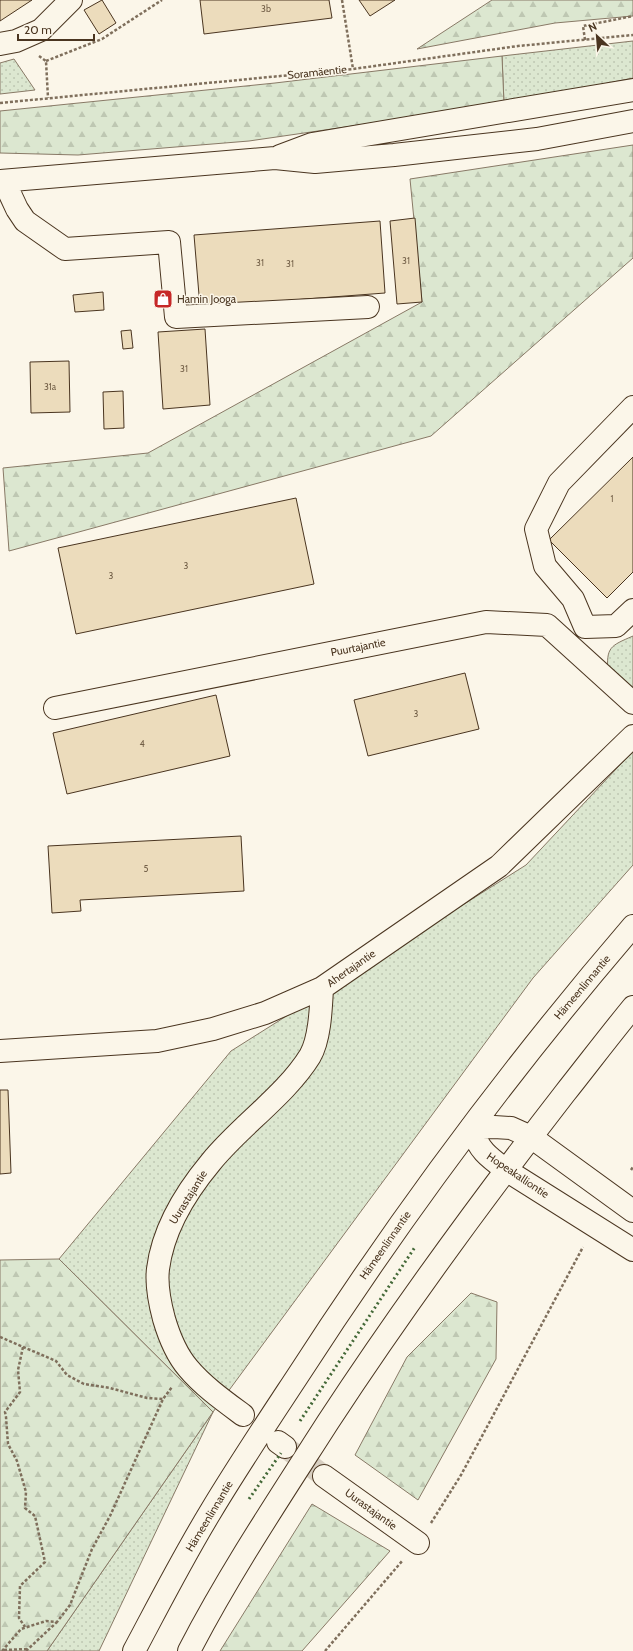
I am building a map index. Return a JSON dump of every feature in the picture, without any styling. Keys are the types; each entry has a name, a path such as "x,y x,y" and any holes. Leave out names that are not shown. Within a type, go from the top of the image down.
{"street":[{"path":"8,42 42,30 71,0"},
{"path":"275,158 312,144 633,90"},
{"path":"368,307 176,317 169,242 65,250 25,221 17,210 2,181 275,158 315,162 394,155 537,139 633,121"},
{"path":"584,627 574,599 545,566 536,529 560,483 633,408"},
{"path":"568,644 584,627 616,626 633,610"},
{"name":"Puurtajantie","path":"55,708 486,622 547,625 633,703"},
{"name":"Ahertajantie","path":"0,1051 157,1041 212,1029 265,1013 322,988 498,866 633,736"},
{"name":"Hämeenlinnantie","path":"134,1651 168,1585 210,1512 343,1305 419,1196 471,1128 579,988 633,926"},
{"name":"Uurastajantie","path":"242,1415 212,1391 188,1368 169,1337 160,1305 158,1270 163,1244 175,1216 186,1197 211,1162 289,1083 311,1055 320,1025 322,988"},
{"path":"189,1651 204,1623 279,1498 366,1365 449,1246 530,1137 633,1007"},
{"path":"471,1128 511,1128 530,1137 633,1211"},
{"name":"Hopeakalliontie","path":"471,1128 476,1142 487,1156 506,1170 633,1250"},
{"name":"Uurastajantie","path":"324,1476 418,1543"}],"path":[{"path":"8,42 46,61 102,39 162,0"},
{"path":"342,0 353,69"},
{"path":"585,40 583,26 633,16"},
{"name":"Soramäentie","path":"0,103 353,69 518,46 633,35"},
{"path":"46,61 48,98"},
{"path":"325,1651 418,1543 461,1475 585,1244"},
{"path":"0,1338 56,1361 67,1375 84,1384 110,1388 147,1398 163,1399"},
{"path":"23,1347 18,1370 20,1392 5,1412 8,1444 17,1461 26,1492 25,1508 35,1516 45,1562 20,1586 19,1618 25,1627"},
{"path":"3,1651 27,1650 57,1622 67,1610 78,1588 92,1549 110,1516 163,1399 188,1368"},
{"path":"3,1651 21,1629 46,1621 57,1622"}],"green space":[{"path":"492,0 633,0 633,16 555,23 417,49"},
{"path":"633,41 633,78 504,104 502,56"},
{"path":"502,56 504,104 249,141 78,155 0,153 0,111 275,83"},
{"path":"14,59 35,90 0,94 0,63"},
{"path":"633,145 633,258 431,436 9,551 3,468 148,453 422,302 410,179"},
{"path":"633,636 633,688 608,673 608,658 611,648 614,645"},
{"path":"633,751 633,865 533,978 213,1412 59,1259 231,1051 526,865"},
{"path":"59,1259 213,1412 47,1651 0,1651 0,1260"},
{"path":"471,1293 497,1302 496,1359 418,1500 355,1455 407,1357"},
{"path":"213,1412 99,1651 47,1651"},
{"path":"312,1504 390,1551 302,1651 220,1651"}],"building":[{"path":"0,0 32,0 0,21"},
{"path":"102,0 116,23 99,34 84,10"},
{"path":"200,0 329,0 332,18 204,34"},
{"path":"359,0 395,0 370,16"},
{"path":"415,218 422,302 397,304 390,221"},
{"path":"380,221 385,293 200,307 194,235"},
{"path":"103,292 104,310 75,312 73,295"},
{"path":"205,329 210,405 163,409 158,332"},
{"path":"131,330 133,348 123,349 121,331"},
{"path":"69,361 70,412 31,413 30,362"},
{"path":"123,391 124,428 104,429 103,392"},
{"path":"633,457 633,572 607,598 549,540"},
{"path":"296,498 314,584 76,634 58,548"},
{"path":"465,673 479,729 368,756 354,700"},
{"path":"216,695 230,756 67,794 53,733"},
{"path":"241,836 244,891 80,900 81,911 52,913 48,846"},
{"path":"0,1090 8,1090 11,1173 0,1174"}],"tunnel":[{"path":"285,1447 324,1476"}],"hedge":[{"path":"300,1421 415,1247"},
{"path":"249,1499 281,1453"}],"place":[{"name":"Hamin Jooga","path":"163,299"}]}
